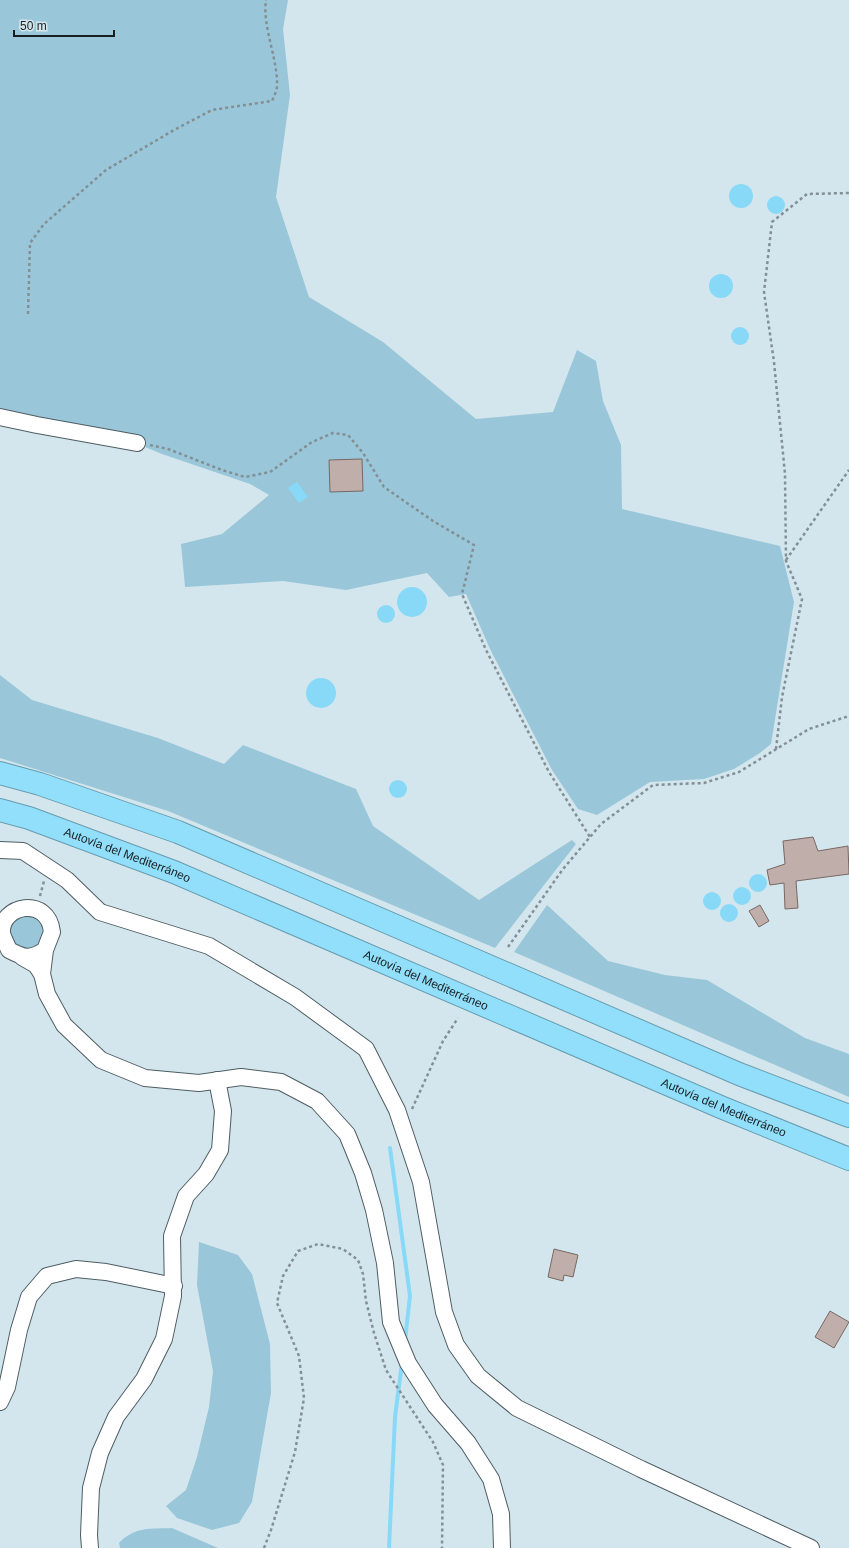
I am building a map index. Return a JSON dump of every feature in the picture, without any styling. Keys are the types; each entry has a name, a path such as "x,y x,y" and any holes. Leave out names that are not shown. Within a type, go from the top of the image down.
{"highway":[{"path":"0,773 40,784 178,832 739,1074 849,1116"},
{"name":"Autovía del Mediterráneo","path":"0,810 29,818 174,872 723,1108 849,1159"}],"street":[{"path":"0,417 137,443"},
{"path":"0,850 23,851 67,880 100,912 208,946 295,997 366,1049 397,1110 421,1182 444,1312 456,1345 478,1376 517,1408 640,1469 811,1548"},
{"path":"42,974 45,950 52,929 45,914 37,909 23,908 4,921 2,932 10,951 36,965 42,974 47,994 64,1025 101,1060 145,1078 199,1083 241,1077 281,1082 317,1101 347,1134 363,1173 374,1210 384,1263 392,1322 408,1363 435,1406 468,1443 491,1479 501,1514 502,1548"},
{"path":"10,951 38,955 45,950"},
{"path":"90,1548 89,1535 91,1488 100,1453 116,1417 144,1379 164,1339 174,1286 172,1236 186,1196 206,1174 220,1150 223,1111 217,1080"},
{"path":"0,1402 7,1387 19,1330 29,1297 47,1276 76,1269 106,1272 174,1286"}],"path":[{"path":"28,314 30,243 44,224 106,170 174,130 212,110 272,101 277,87 273,52 265,9 266,0"},
{"path":"776,748 782,697 802,599 786,561 785,474 774,362 764,292 772,222 807,194 849,193"},
{"path":"137,443 168,449 222,470 245,477 270,472 312,442 333,432 348,435 364,453 384,487 433,521 474,545 462,594 486,650 548,772 590,837"},
{"path":"786,561 849,470"},
{"path":"508,947 563,869 601,824 653,785 704,783 739,772 809,729 849,716"},
{"path":"37,909 47,867"},
{"path":"403,1129 443,1040 458,1018"},
{"path":"264,1548 295,1452 304,1398 299,1356 277,1303 283,1276 298,1251 318,1244 343,1249 358,1260 363,1274 366,1301 374,1334 386,1370 433,1442 443,1465 442,1548"}],"shaded area":[{"path":"0,0 288,0 283,29 290,95 276,197 309,297 383,342 476,419 553,412 577,350 596,361 603,401 621,445 622,509 780,546 794,602 771,744 760,753 734,769 704,779 650,782 597,815 578,809 552,770 490,649 466,594 449,597 427,573 346,590 283,581 185,587 181,544 222,534 269,495 250,484 162,454 111,433 0,413"},
{"path":"741,184 750,187 753,196 750,205 741,208 732,205 729,196 732,187"},
{"path":"772,196 780,196 785,201 783,212 780,214 772,214 767,209 767,201"},
{"path":"721,274 729,278 733,286 729,294 721,298 713,294 709,286 713,278"},
{"path":"736,327 744,327 749,332 747,343 744,345 736,345 731,340 731,332"},
{"path":"297,482 308,497 299,503 288,488"},
{"path":"412,587 423,591 427,602 423,613 412,617 401,613 397,602 401,591"},
{"path":"382,605 390,605 395,610 393,621 390,623 382,623 377,618 377,610"},
{"path":"0,675 32,700 158,738 224,764 243,745 356,789 373,826 479,900 572,840 576,844 495,948 168,811 0,758"},
{"path":"321,678 332,682 336,693 332,704 321,708 310,704 306,693 310,682"},
{"path":"394,780 402,780 407,785 405,796 402,798 394,798 389,793 389,785"},
{"path":"754,874 762,874 767,879 765,890 762,892 754,892 749,887 749,879"},
{"path":"738,887 746,887 751,892 749,903 746,905 738,905 733,900 733,892"},
{"path":"708,892 716,892 721,897 719,908 716,910 708,910 703,905 703,897"},
{"path":"725,904 733,904 738,909 736,920 733,922 725,922 720,917 720,909"},
{"path":"547,905 608,961 665,975 707,980 805,1038 849,1054 849,1097 514,952"},
{"path":"23,915 32,917 38,921 44,933 43,939 39,944 24,951 10,942 10,925"},
{"path":"199,1242 238,1255 252,1274 270,1344 271,1393 252,1502 239,1523 212,1530 177,1518 166,1506 186,1490 197,1457 209,1407 213,1371 197,1285"},
{"path":"172,1528 218,1548 120,1548 119,1543 137,1531"}],"building":[{"path":"362,459 363,491 330,492 329,460"},
{"path":"813,837 818,851 848,846 849,874 796,881 798,908 785,909 784,883 770,885 767,870 785,864 783,841"},
{"path":"760,905 769,921 759,927 749,911"},
{"path":"554,1249 578,1255 573,1277 564,1275 563,1281 548,1277"},
{"path":"830,1311 849,1322 834,1348 815,1337"}],"waterway":[{"path":"390,1148 410,1296 405,1340"},
{"path":"389,1548 395,1417 402,1363"}]}
